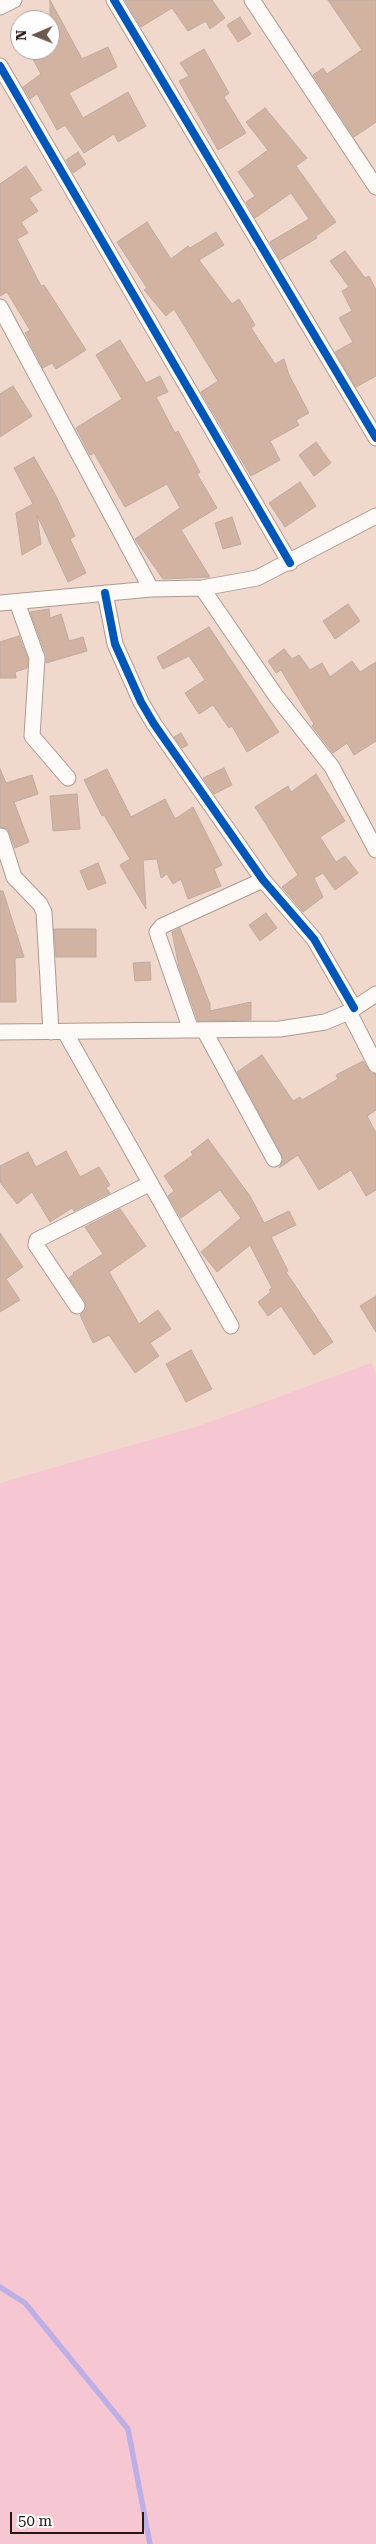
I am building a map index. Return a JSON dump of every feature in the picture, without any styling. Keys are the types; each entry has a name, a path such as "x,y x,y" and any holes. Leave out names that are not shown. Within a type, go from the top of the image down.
{"street":[{"path":"0,7 14,0"},
{"path":"114,0 376,438"},
{"path":"252,0 376,187"},
{"path":"0,66 290,563"},
{"path":"0,306 151,589"},
{"path":"0,603 151,589 202,588 257,578 290,563 376,516"},
{"path":"202,588 276,696 332,767 376,850"},
{"path":"104,593 116,644 141,702 263,880 314,939 352,1010 376,1064"},
{"path":"17,602 37,658 32,736 35,743 68,778"},
{"path":"1,836 14,877 40,904 44,912 58,1032 149,1184 230,1326"},
{"path":"263,880 162,926 156,932 198,1030 274,1159"},
{"path":"0,1032 280,1029 325,1022 352,1010 376,994"},
{"path":"77,1306 36,1245 37,1240 149,1184"}],"shaded area":[{"path":"371,1363 376,1375 376,2544 0,2544 0,1483 199,1426"}],"building":[{"path":"50,0 55,10 50,10"},
{"path":"125,0 212,0 225,18 210,29 206,21 188,31 172,8 141,27"},
{"path":"328,0 376,0 376,122 354,137 313,75 323,68 327,74 362,50"},
{"path":"240,17 251,34 238,42 227,25"},
{"path":"60,18 82,59 108,47 117,67 69,93 83,118 128,92 146,126 118,142 114,134 84,153 65,125 57,130 37,94 30,99 23,87 41,74 33,60 60,60"},
{"path":"204,49 229,93 224,97 246,133 218,150 179,81 189,76 180,63"},
{"path":"265,108 307,158 296,166 336,222 316,236 317,238 280,260 270,242 309,219 291,193 255,218 246,202 255,196 238,172 268,150 246,122"},
{"path":"78,152 86,164 73,173 66,160"},
{"path":"26,166 42,190 29,198 38,211 21,222 28,233 17,239 41,286 44,285 86,350 56,369 52,363 43,368 25,333 30,330 7,292 0,296 0,184"},
{"path":"147,222 171,259 188,246 190,248 216,232 224,245 199,260 232,304 239,299 255,325 251,328 275,364 284,359 289,375 309,413 296,420 299,425 270,441 280,460 251,476 201,392 218,381 174,309 166,316 144,290 147,288 117,242"},
{"path":"345,251 365,278 369,276 376,290 376,376 356,387 335,352 353,342 339,318 352,311 342,291 349,287 330,261"},
{"path":"120,340 146,383 160,376 168,392 156,397 175,433 178,431 200,472 197,474 217,508 181,530 210,577 163,579 135,539 180,508 167,484 125,507 94,453 90,455 76,428 122,399 96,355"},
{"path":"13,386 32,416 0,437 0,394"},
{"path":"316,442 331,463 314,476 299,455"},
{"path":"34,457 55,494 75,536 70,539 86,573 68,582 37,515 41,544 22,555 16,513 33,504 14,468"},
{"path":"300,482 316,506 285,527 269,503"},
{"path":"232,517 241,544 223,549 215,523"},
{"path":"348,604 360,621 335,639 323,621"},
{"path":"49,609 50,618 61,614 69,641 83,637 87,651 46,663 46,655 30,612"},
{"path":"209,627 279,732 247,752 232,726 229,728 213,705 199,714 185,693 205,680 189,656 163,669 157,657"},
{"path":"19,636 28,659 27,668 15,672 16,678 0,678 0,642"},
{"path":"284,649 292,659 299,655 310,670 322,663 330,677 352,661 360,672 376,662 376,741 354,755 347,743 333,753 312,726 314,724 281,670 276,673 268,661"},
{"path":"181,733 188,745 182,748 174,737"},
{"path":"224,768 232,785 214,794 203,778"},
{"path":"0,769 6,783 32,775 38,794 14,802 29,842 15,848 8,829 0,827"},
{"path":"107,769 131,817 165,799 175,819 193,807 222,865 214,869 221,886 188,899 181,879 173,884 167,874 161,878 157,859 143,860 146,909 120,865 130,859 104,815 102,816 84,780"},
{"path":"316,774 345,821 320,837 336,862 345,856 358,873 335,890 323,873 314,878 323,897 303,912 282,887 298,875 255,807 288,786 291,792"},
{"path":"77,794 80,829 53,831 50,796"},
{"path":"98,863 106,883 88,890 80,871"},
{"path":"0,891 3,891 24,957 15,958 16,1002 0,1002"},
{"path":"266,913 277,928 260,941 249,925"},
{"path":"180,928 210,1004 210,1011 251,1002 251,1020 198,1021 179,967 172,932"},
{"path":"54,929 96,929 96,957 56,957"},
{"path":"150,962 151,980 135,981 133,963"},
{"path":"262,1055 293,1101 300,1097 302,1100 338,1079 336,1075 363,1061 371,1073 376,1074 376,1110 367,1116 376,1133 376,1190 366,1196 351,1170 319,1190 298,1155 279,1168 283,1160 282,1155 237,1072"},
{"path":"208,1139 250,1196 264,1223 289,1211 296,1225 271,1237 288,1271 286,1272 333,1342 314,1355 281,1306 268,1316 258,1302 271,1292 269,1290 272,1288 250,1245 217,1272 201,1252 241,1218 220,1190 181,1218 168,1196 174,1191 164,1176 193,1155 191,1152"},
{"path":"66,1151 80,1177 99,1167 110,1185 106,1188 110,1193 74,1211 72,1208 50,1222 32,1192 17,1204 0,1182 0,1166 28,1152 36,1167"},
{"path":"120,1209 146,1246 109,1272 139,1324 158,1310 171,1329 150,1343 159,1356 135,1373 109,1335 93,1343 80,1315 86,1310 85,1301 69,1278 73,1273 103,1254 85,1227"},
{"path":"0,1233 23,1267 6,1279 20,1300 0,1312"},
{"path":"376,1296 376,1332 360,1306"},
{"path":"191,1350 212,1389 186,1402 166,1364"}],"waterway":[{"path":"0,2287 25,2303 128,2429 150,2544"}],"cycle path":[{"path":"114,0 376,438"},
{"path":"0,66 290,563"},
{"path":"105,593 115,644 141,702 154,724 263,880 314,939 354,1008"}]}
